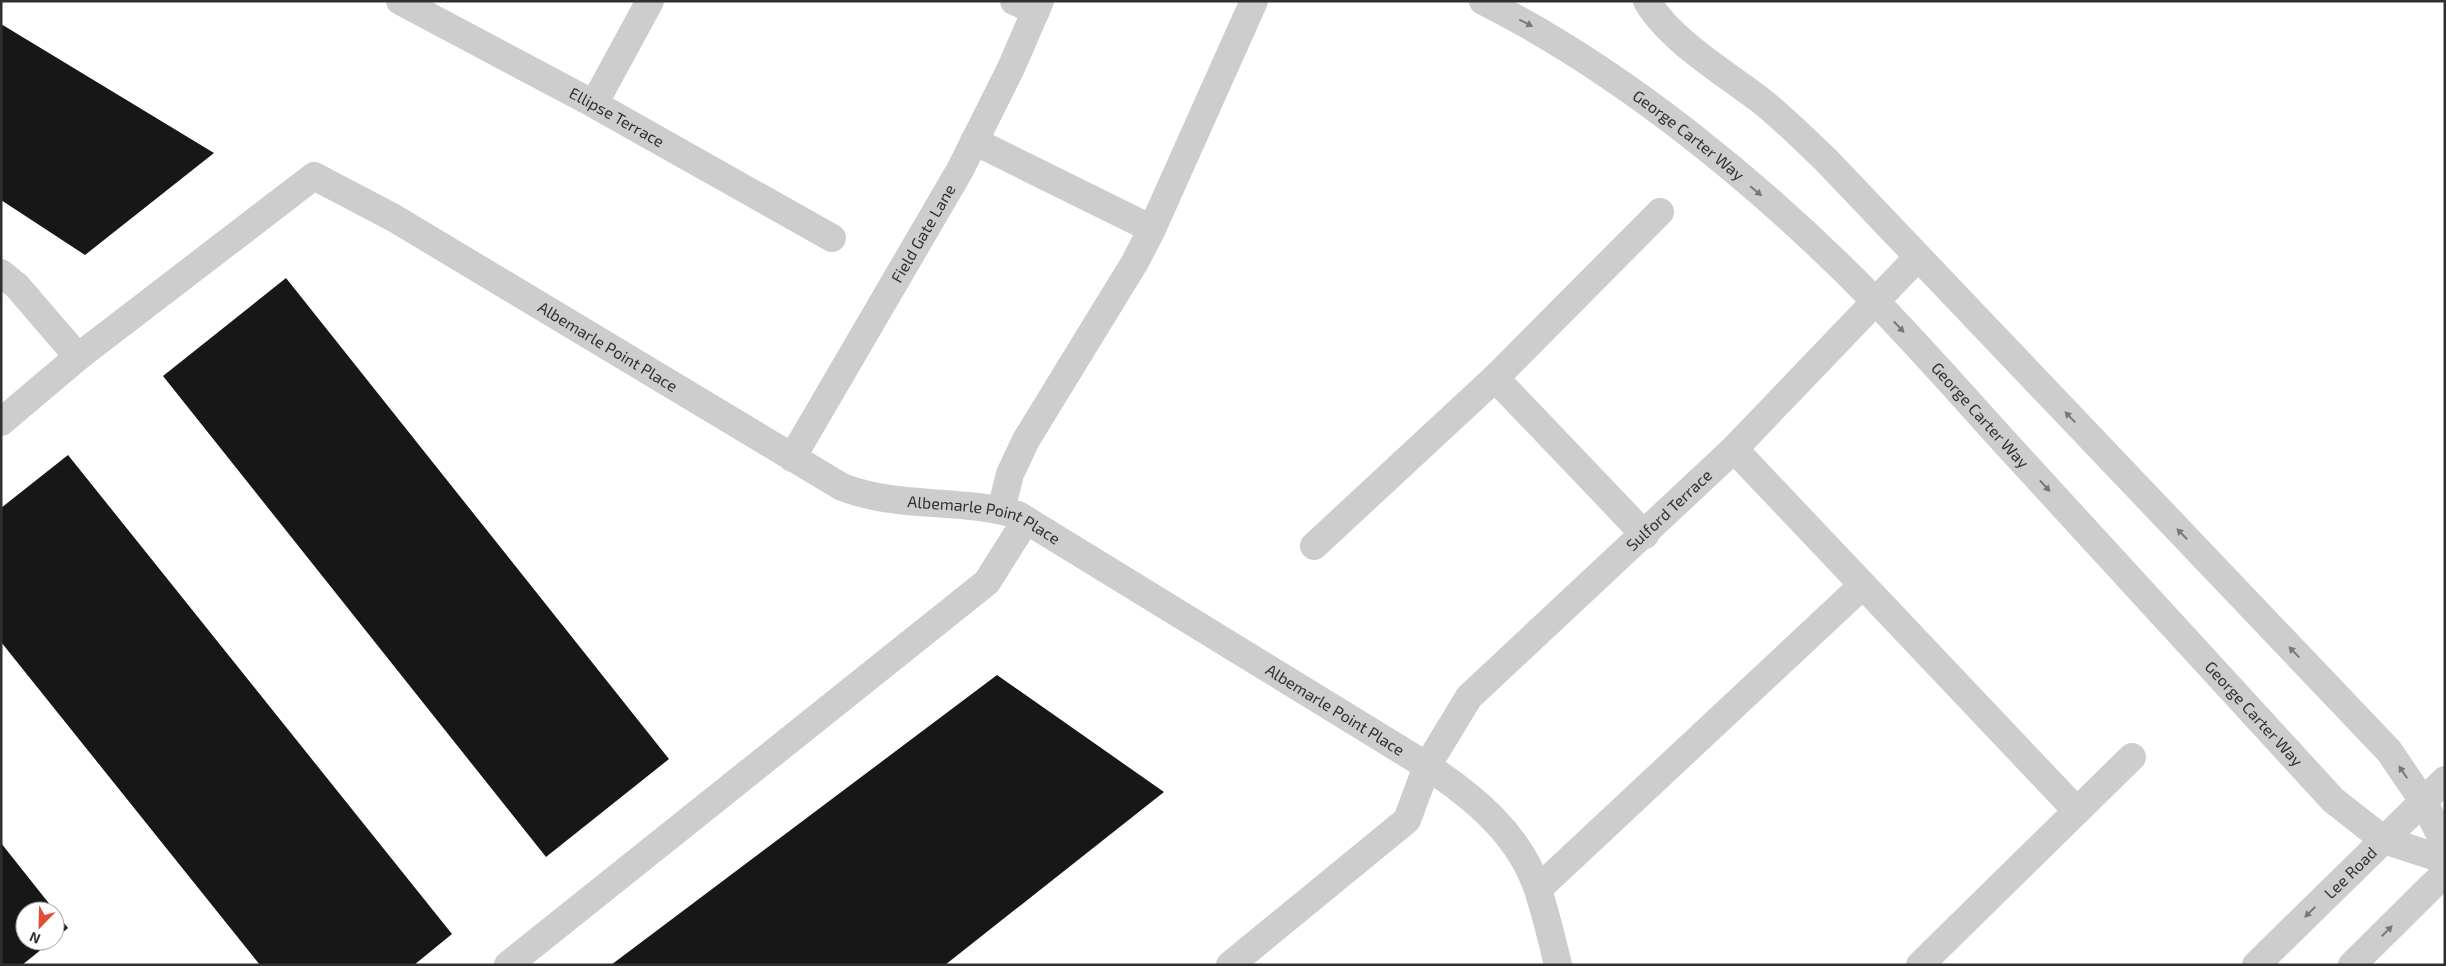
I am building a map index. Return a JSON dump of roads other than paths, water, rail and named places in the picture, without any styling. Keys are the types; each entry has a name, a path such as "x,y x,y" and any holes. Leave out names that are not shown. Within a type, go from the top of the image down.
{"street":[{"name":"Ellipse Terrace","path":"400,1 594,104 832,238"},
{"path":"594,104 650,1"},
{"path":"1001,510 1010,474 1026,440 1135,262 1152,229 1254,1"},
{"name":"George Carter Way","path":"1483,1 1533,26 1613,78 1714,155 1791,221 1875,300 2333,800 2384,840 2445,860"},
{"path":"1647,1 1656,16 1703,57 1766,104 1826,160 2390,751 2422,801 2445,844"},
{"name":"Field Gate Lane","path":"792,458 960,170 974,141 1030,4"},
{"path":"974,141 1152,229"},
{"name":"Albemarle Point Place","path":"78,357 314,176 394,218 842,487 871,497 1001,510 1026,520 1427,766 1470,796 1498,823 1515,844 1538,889 1558,965"},
{"path":"1314,546 1495,378 1660,212"},
{"name":"Sulford Terrace","path":"1230,965 1407,820 1427,766 1469,697 1645,535 1734,449 1918,257"},
{"path":"1,273 17,286 78,357 1,422"},
{"path":"1495,378 1645,535"},
{"path":"1734,449 2077,811"},
{"path":"508,965 987,582 1026,520"},
{"path":"1538,889 1863,585"},
{"path":"1920,965 2132,757"},
{"name":"Lee Road","path":"2256,965 2445,780"},
{"path":"2352,965 2445,873"}]}
